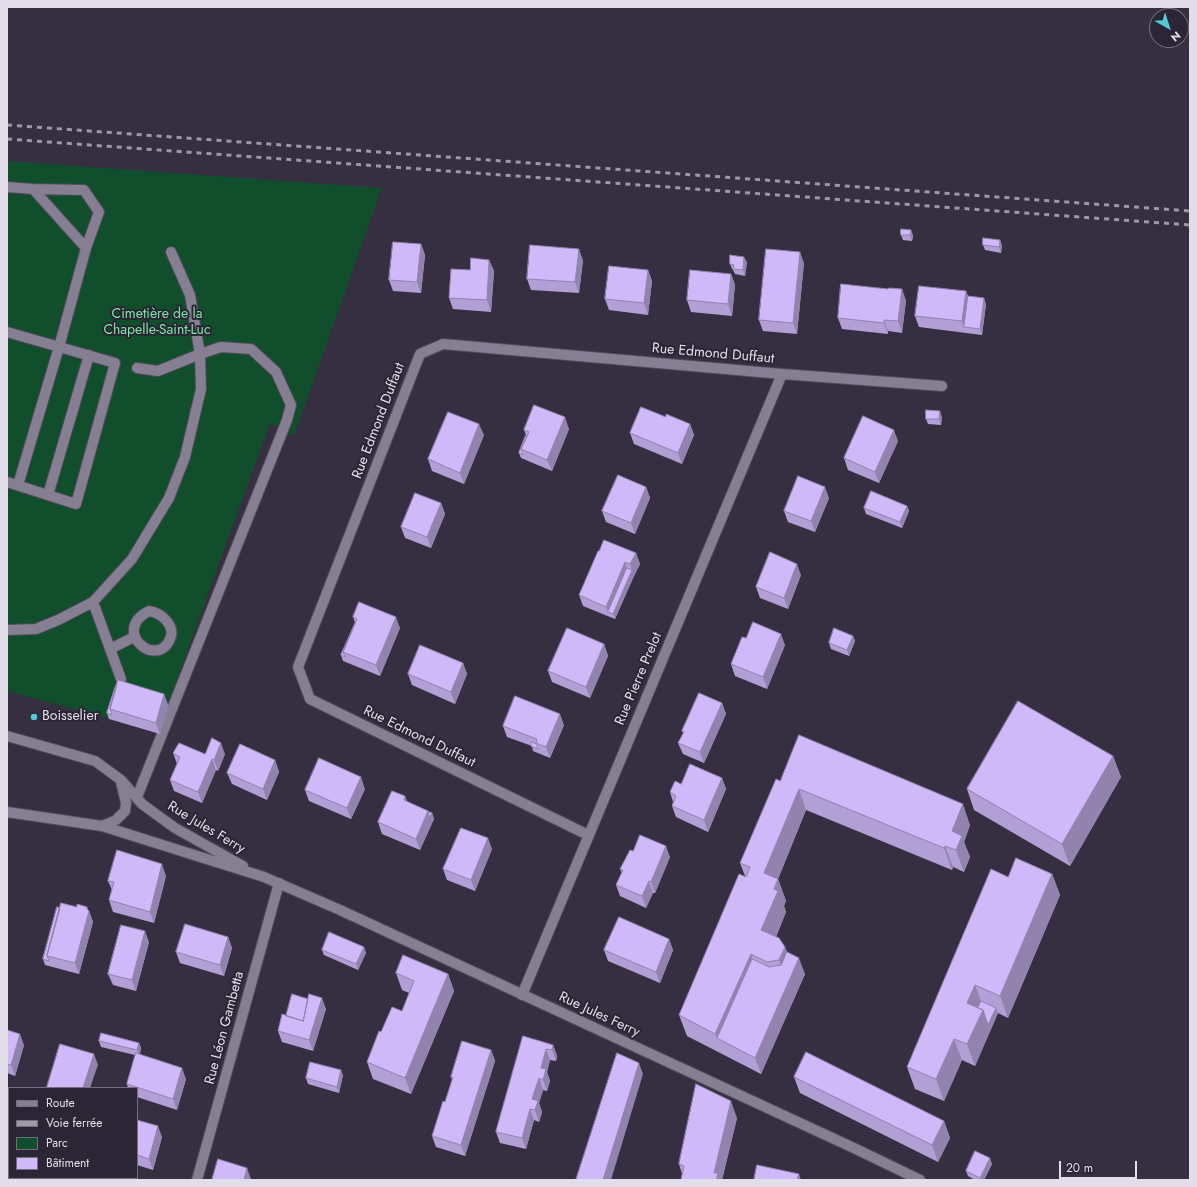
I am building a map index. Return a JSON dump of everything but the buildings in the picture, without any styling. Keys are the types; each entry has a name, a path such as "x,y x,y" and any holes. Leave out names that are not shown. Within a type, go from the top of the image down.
{"street":[{"path":"7,187 84,190 99,212 86,248 59,347 18,485"},
{"path":"33,189 86,248"},
{"path":"7,630 36,629 58,620 93,602 132,559 168,498 185,456 201,389 200,354 190,295 171,252"},
{"path":"7,332 115,363 76,504 7,482"},
{"name":"Rue Edmond Duffaut","path":"588,835 310,699 298,667 420,354 443,344 782,374 942,386"},
{"path":"136,368 158,371 221,347 251,349 276,372 291,405 288,420 137,797"},
{"path":"48,495 89,356"},
{"name":"Rue Pierre Prelot","path":"522,995 782,374"},
{"path":"93,602 121,679"},
{"path":"110,649 134,637"},
{"name":"Rue Jules Ferry","path":"7,736 95,761 121,780 142,804 175,828 264,877"},
{"path":"102,826 116,820 125,811 126,803 121,780"},
{"name":"Rue Jules Ferry","path":"7,812 102,826 279,883 920,1180"},
{"name":"Rue Léon Gambetta","path":"197,1180 279,883"}],"green space":[{"name":"Cimetière de la Chapelle-Saint-Luc","path":"7,161 382,188 294,436 270,423 168,705 114,720 7,691"}],"railway":[{"path":"7,125 1190,211"},
{"path":"7,139 1190,225"}],"place":[{"name":"Boisselier","path":"34,717"}]}
